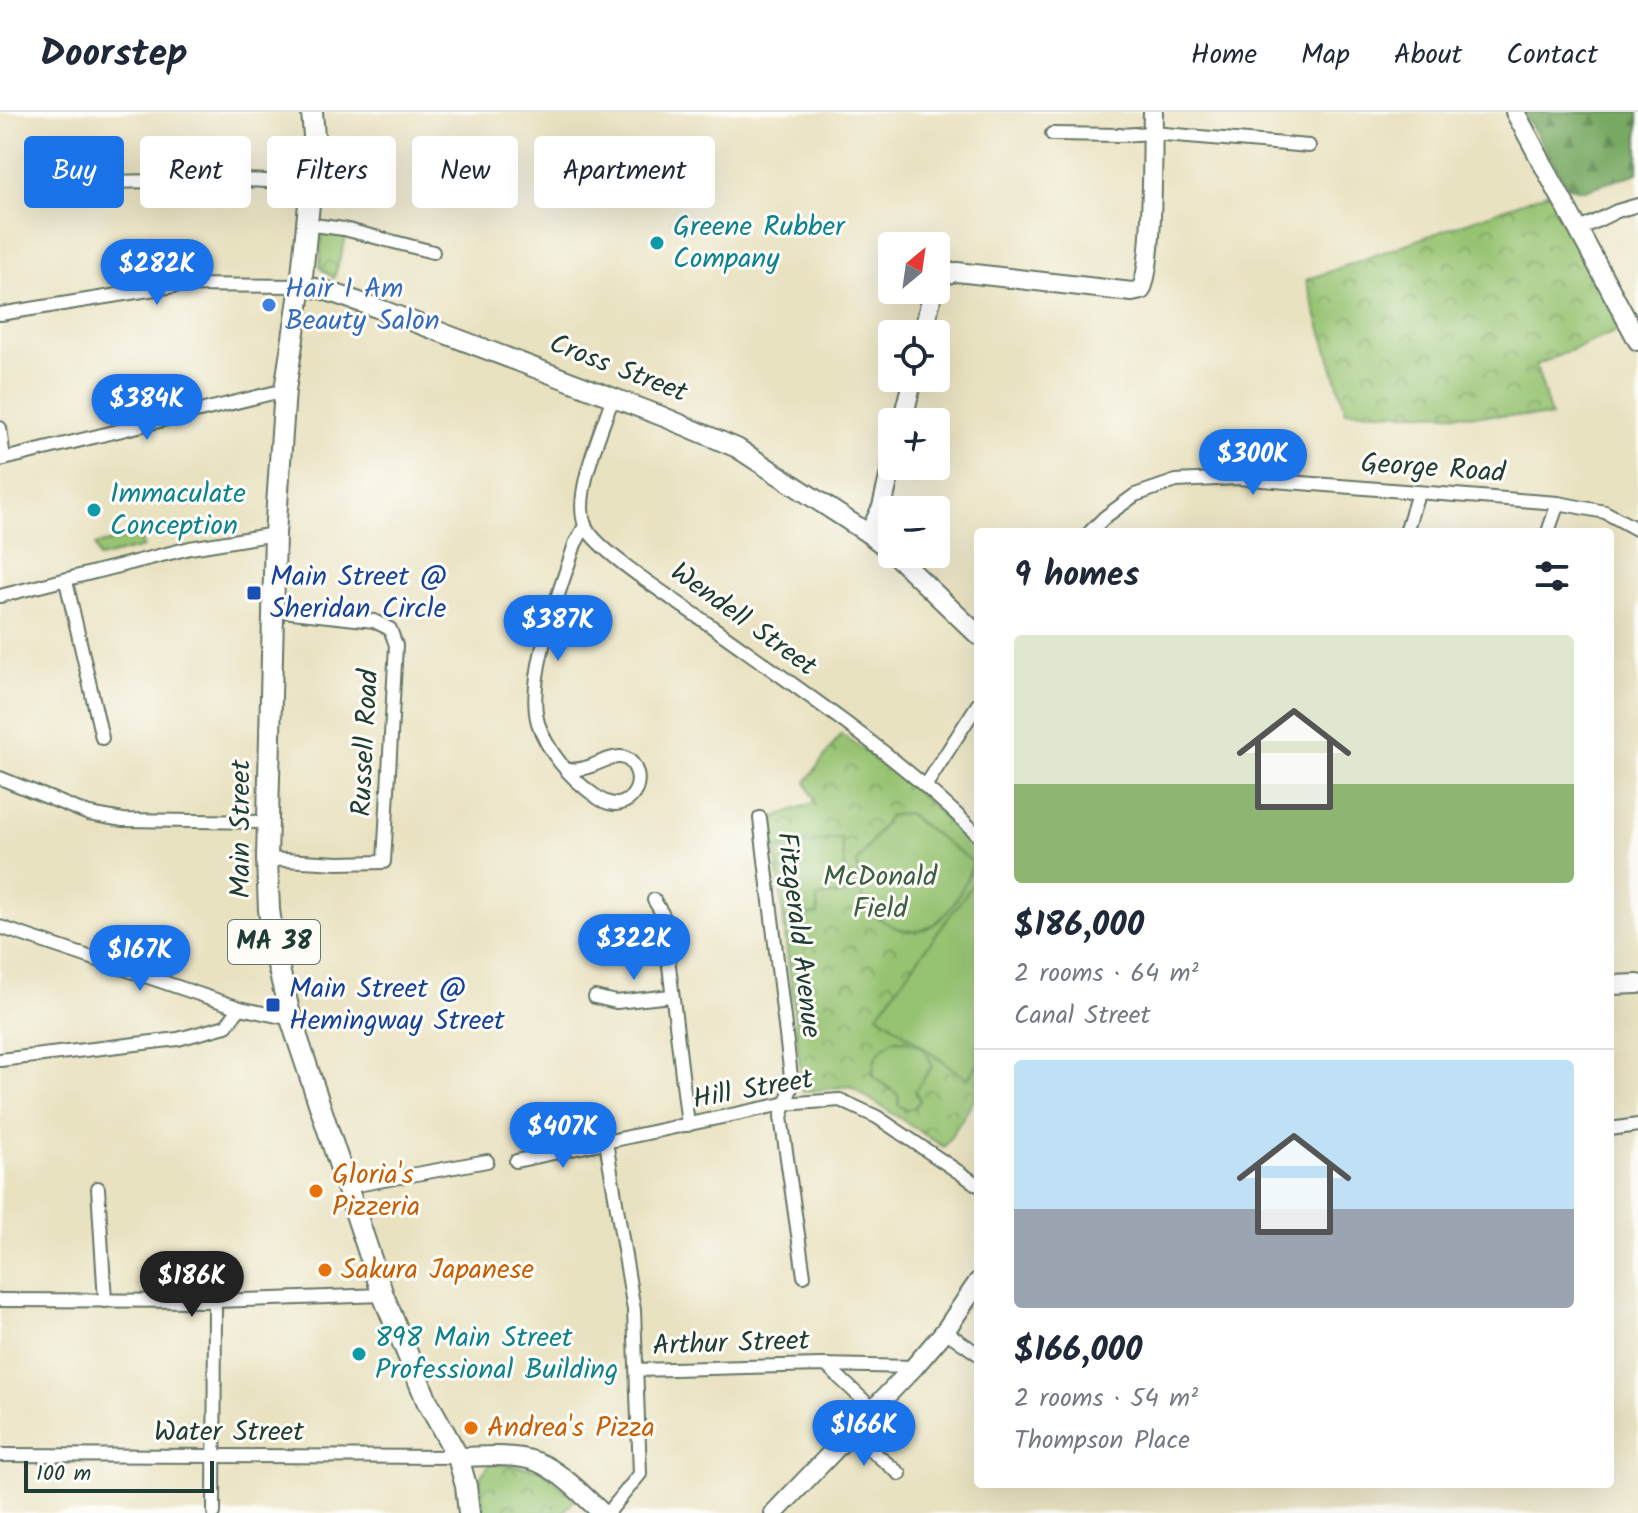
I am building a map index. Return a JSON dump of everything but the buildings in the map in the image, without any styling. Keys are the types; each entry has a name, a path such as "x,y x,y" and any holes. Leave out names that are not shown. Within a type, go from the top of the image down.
{"main road":[{"name":"Main Street","path":"312,112 314,136"},
{"name":"Main Street","path":"308,208 301,286 285,390 275,534 267,859 273,938 283,993 346,1187 383,1295 427,1401 458,1457 469,1513"}],"street":[{"path":"950,273 1132,292 1141,290 1148,247 1153,112"},
{"path":"1515,112 1638,341"},
{"path":"1052,134 1152,133 1309,146"},
{"path":"124,182 267,181"},
{"path":"1580,229 1621,209 1638,205"},
{"path":"306,224 344,229 433,252"},
{"path":"0,314 180,285 301,286"},
{"name":"Cross Street","path":"301,286 321,289 377,308 613,397 737,448 878,541"},
{"path":"0,428 2,460 285,390"},
{"path":"567,770 589,767 603,759 619,757 633,765 637,787 629,799 615,804 607,803 582,786 567,770 552,751 538,723 535,702 536,678 575,544 585,526 582,517 584,489 613,397"},
{"name":"George Road","path":"1094,528 1135,495 1176,481 1237,478 1558,503 1605,512 1638,530"},
{"path":"869,534 882,507 888,480"},
{"path":"1407,528 1418,493"},
{"path":"1549,528 1558,503"},
{"name":"Wendell Street","path":"585,526 602,546 926,785 974,831"},
{"path":"0,596 190,548 275,534"},
{"name":"Cross Street","path":"909,568 974,631"},
{"path":"66,581 102,738"},
{"name":"Russell Road","path":"267,859 384,862 396,645 390,629 374,621 274,610"},
{"path":"926,785 974,710"},
{"path":"0,778 89,814 123,820 268,822"},
{"name":"Fitzgerald Avenue","path":"760,818 792,1085 781,1117 804,1276"},
{"path":"654,900 663,915 688,1125"},
{"path":"0,927 240,1008 291,1019"},
{"path":"1614,985 1638,984"},
{"path":"595,997 616,1002 671,996"},
{"path":"0,1060 178,1039 226,1026 240,1008"},
{"name":"Hill Street","path":"516,1161 783,1104 840,1100 877,1117 974,1182"},
{"path":"1614,1128 1638,1125"},
{"path":"458,1457 505,1457 542,1463 605,1513 640,1474 634,1310 606,1142"},
{"path":"346,1187 487,1161"},
{"path":"98,1188 105,1301"},
{"path":"774,1513 914,1367 945,1331 974,1288"},
{"path":"0,1300 215,1301 383,1295"},
{"path":"214,1513 215,1301"},
{"path":"945,1331 974,1351"},
{"name":"Arthur Street","path":"637,1370 826,1365 914,1367"},
{"name":"Arthur Street","path":"826,1365 873,1409"},
{"path":"850,1433 900,1474"},
{"name":"Water Street","path":"0,1455 458,1457"}],"green space":[{"path":"1638,112 1638,173 1585,190 1568,187 1524,114"},
{"path":"1550,192 1622,329 1536,365 1551,417 1346,411 1306,280"},
{"path":"322,230 347,234 334,278 320,268"},
{"path":"140,535 143,547 99,558 95,545"},
{"name":"McDonald Field","path":"841,734 907,782 974,846 974,1100 944,1147 850,1086 803,1092 772,818 815,802 806,782"},
{"path":"906,813 973,862 952,906 931,926 917,931 902,930 869,910 864,904 857,863 889,816"},
{"path":"841,838 848,893 817,897 818,914 784,918 775,849"},
{"path":"974,882 974,1069 967,1079 878,1014"},
{"path":"893,1040 907,1041 923,1049 932,1066 915,1091 920,1100 914,1108 906,1110 898,1105 899,1095 873,1077 877,1056"},
{"path":"496,1463 542,1470 575,1499 563,1513 484,1513 480,1477 489,1465"}],"place":[{"name":"Greene Rubber Company","path":"657,243"},
{"name":"Hair I Am Beauty Salon","path":"269,305"},
{"name":"Immaculate Conception","path":"94,510"},
{"name":"Main Street @ Sheridan Circle","path":"254,593"},
{"name":"Main Street @ Hemingway Street","path":"273,1005"},
{"name":"Gloria's Pizzeria","path":"316,1191"},
{"name":"Sakura Japanese","path":"325,1270"},
{"name":"898 Main Street Professional Building","path":"359,1354"},
{"name":"Andrea's Pizza","path":"471,1428"}]}
